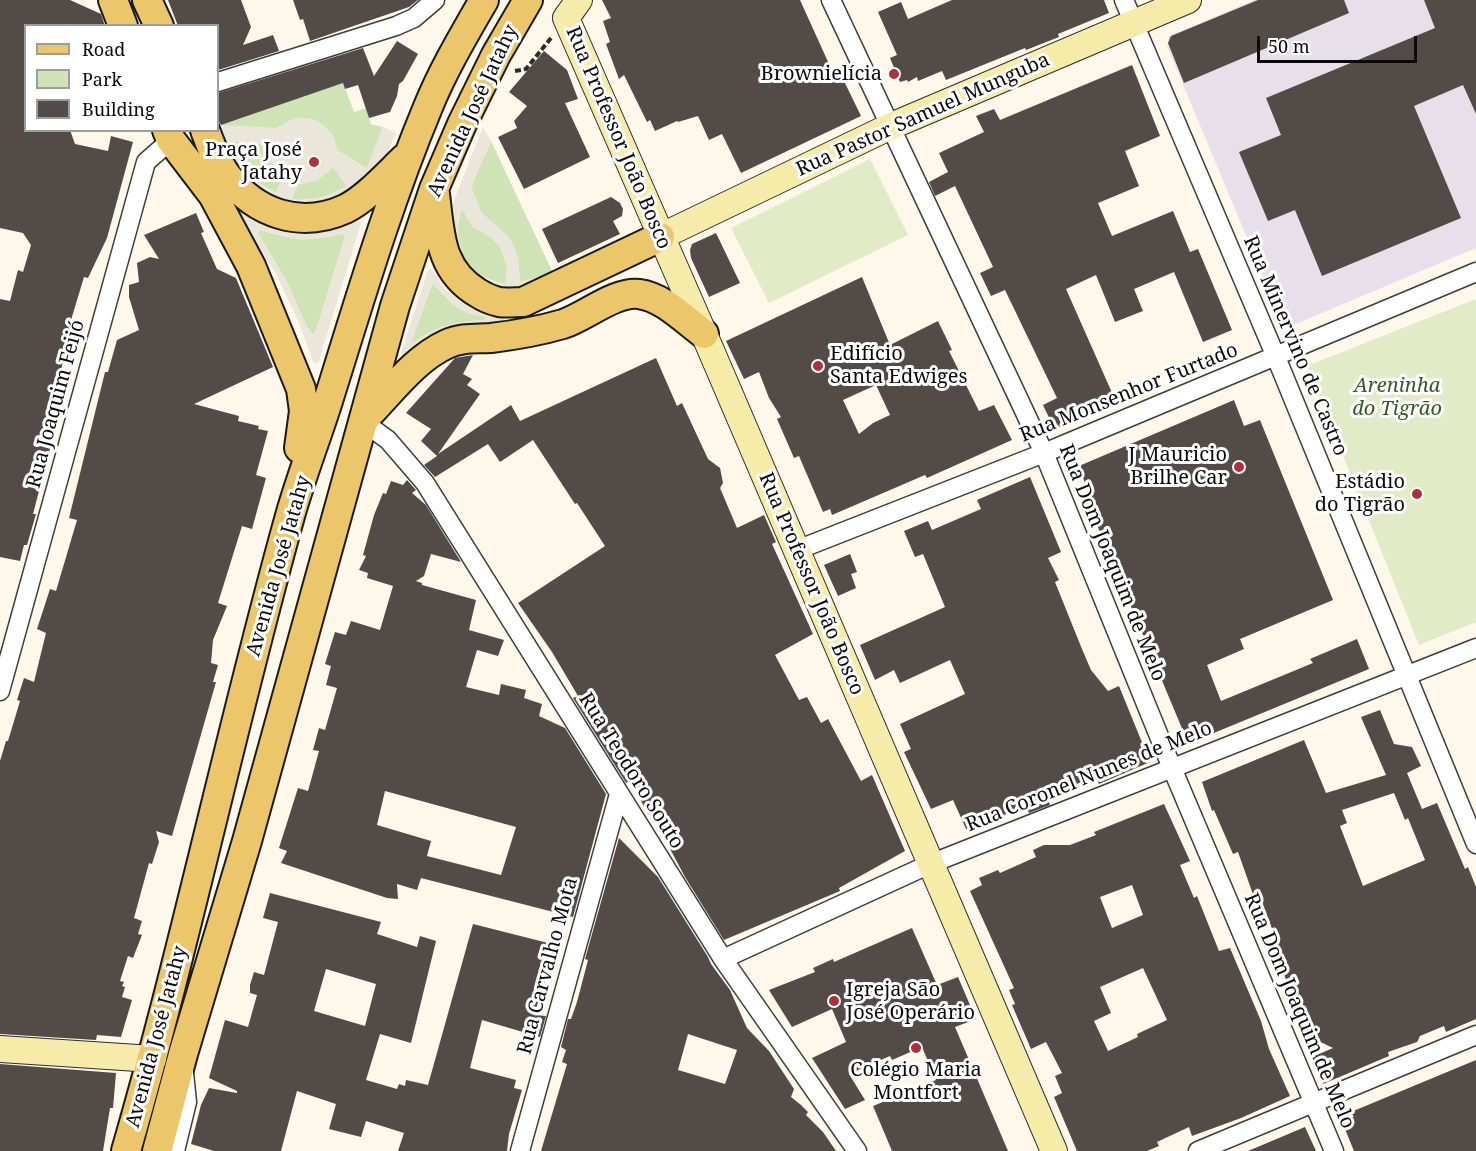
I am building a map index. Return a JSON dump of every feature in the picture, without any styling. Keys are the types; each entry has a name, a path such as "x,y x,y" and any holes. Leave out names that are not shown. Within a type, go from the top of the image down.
{"main road":[{"path":"112,0 122,24"},
{"path":"147,0 158,24"},
{"name":"Avenida José Jatahy","path":"126,1151 153,1059 236,723 291,513 329,399 360,294 409,155 429,104 484,0"},
{"name":"Avenida José Jatahy","path":"157,1151 183,1054 247,841 395,306 434,189 462,124 496,55 528,0"},
{"path":"206,132 217,160 239,191 257,205 285,217 302,219 323,217 346,209 372,190 409,155"},
{"path":"169,135 213,195 251,266 301,389 304,411 291,513"},
{"path":"434,189 443,252 454,272 469,288 500,302 523,302 660,237"},
{"path":"362,421 419,363 446,344 463,338 488,338 528,333 564,324 615,298 638,294 660,302 704,334"}],"street":[{"path":"219,82 396,26 414,18 435,0"},
{"name":"Rua Dom Joaquim de Melo","path":"831,0 1044,453 1172,768 1334,1151"},
{"name":"Rua Pastor Samuel Munguba","path":"660,237 1129,11 1188,0"},
{"name":"Rua Professor João Bosco","path":"573,9 660,237 704,334 1054,1151"},
{"name":"Rua Minervino de Castro","path":"1129,11 1276,357 1476,844"},
{"name":"Rua Joaquim Feijó","path":"0,691 146,162 169,135"},
{"name":"Rua Monsenhor Furtado","path":"797,550 1044,453 1476,272"},
{"name":"Rua Teodoro Souto","path":"362,421 388,440 425,483 723,959 857,1151"},
{"name":"Rua Coronel Nunes de Melo","path":"723,959 930,864 1476,648"},
{"name":"Rua Carvalho Mota","path":"524,1150 619,794"},
{"path":"1198,1151 1476,1035"},
{"path":"0,1049 153,1059"},
{"name":"Avenida José Jatahy","path":"175,1151 187,1102 183,1054"}],"path":[{"path":"515,71 526,69 573,9"}],"shaded area":[{"path":"1254,0 1476,0 1476,248 1291,326 1283,324 1167,46 1170,36"},
{"name":"Praça José Jatahy","path":"297,118 313,119 333,135 337,150 366,169 383,127 396,133 383,164 339,199 301,208 268,197 239,173 219,132 221,125 279,128","holes":["231,141 272,145 271,162 283,177 276,193 266,189 247,172 240,163","333,167 346,186 325,197 301,201 291,198 298,184 317,181"]},
{"path":"483,127 491,141 471,187 481,212 508,236 514,246 518,258 520,282 553,273 521,290 509,291 484,285 460,264 450,223 453,203","holes":["462,209 472,226 492,238 500,247 507,266 506,284 492,282 483,277 465,260 458,236 458,219"]},
{"name":"Praça José Jatahy","path":"218,190 245,214 266,226 288,232 308,234 332,230 357,220 361,223 319,361 316,364 313,362 299,323 276,274","holes":["261,230 301,240 331,237 342,233 345,236 313,335 306,325 287,282 258,232"]},
{"path":"431,269 445,289 462,303 491,316 504,316 505,323 419,345 404,356 401,354 428,270","holes":["432,283 454,306 475,315 484,316 485,320 439,327 411,344"]}],"green space":[{"path":"343,83 354,112 366,108 371,124 383,127 367,169 337,150 327,129 314,121 298,119 271,129 221,127 221,125"},
{"path":"231,141 272,144 273,162 283,177 276,193 260,184 248,172"},
{"path":"491,141 553,273 520,282 518,258 481,212 471,187"},
{"path":"870,159 908,235 769,303 731,228"},
{"path":"333,167 347,186 320,198 291,199 298,184 317,179"},
{"path":"462,208 472,226 492,238 500,247 507,266 506,284 492,281 481,275 464,258 458,235"},
{"path":"261,230 282,236 302,238 322,238 343,233 345,236 313,335 306,325 287,282 259,235 258,232"},
{"path":"433,282 454,305 467,312 484,316 485,320 446,326 410,345"},
{"name":"Estádio do Tigrão","path":"1476,299 1476,622 1419,645 1307,366"}],"building":[{"path":"0,0 70,0 101,14 104,24 24,24 24,132 71,132 75,144 108,151 111,136 133,142 107,238 88,278 84,277 71,320 61,371 66,372 48,435 53,437 33,514 36,514 20,561 0,557 0,299 10,301 18,270 23,272 31,245 23,233 0,228"},
{"path":"168,0 241,0 251,27 243,45 273,35 279,51 219,70 219,24 177,24"},
{"path":"293,0 418,0 409,7 310,41 303,19 300,20"},
{"path":"602,0 800,0 834,75 843,79 861,116 741,173 722,134 709,140 698,116 677,121 655,131 650,120 647,122 624,75 619,79 606,44 610,42 603,21 611,18"},
{"path":"952,0 1104,0 1109,13 1058,34 1059,37 1026,50 1025,48 946,80 942,71 918,81 917,77 908,82 907,80 900,82 890,58 897,55 878,12 901,2 908,19"},
{"path":"1258,0 1344,0 1349,13 1184,83 1168,43 1171,36"},
{"path":"1424,0 1476,0 1476,114 1463,85 1414,106 1461,218 1322,276 1295,210 1268,221 1239,152 1281,135 1266,98 1435,28"},
{"path":"397,41 418,54 399,84 390,112 369,118 358,85 345,89 343,83 221,125 219,122 219,93 363,48 374,76"},
{"path":"544,51 567,70 578,99 565,103 590,157 524,189 498,137 517,128 514,121 527,106 509,92"},
{"path":"1132,65 1160,136 1125,151 1139,186 1098,203 1112,236 1173,211 1190,252 1198,249 1232,330 1203,342 1174,272 1134,289 1143,311 1115,322 1096,275 1066,289 1113,395 1077,412 1079,418 1059,427 1053,426 1043,405 1057,398 1005,290 991,296 980,273 993,267 955,186 935,196 929,182 948,172 939,153 984,132 976,116 994,109 1000,120"},
{"path":"611,197 620,203 623,209 622,216 613,221 620,234 558,263 542,229"},
{"path":"196,213 204,232 201,233 217,269 236,278 273,367 194,404 239,416 238,421 259,426 258,429 268,431 256,475 266,478 252,529 242,526 218,603 227,606 213,640 211,663 218,665 213,682 216,682 172,836 156,831 159,842 152,864 149,863 134,918 142,921 138,934 142,935 133,958 128,956 120,981 124,982 122,986 125,987 122,997 132,1000 121,1037 97,1035 96,1040 0,1034 0,761 20,701 17,700 24,678 34,682 46,633 37,629 50,589 56,591 77,520 69,518 105,372 108,372 117,340 139,330 129,297 129,285 139,282 137,263 150,257 159,259 144,235"},
{"path":"716,233 740,283 709,297 691,258 690,250 692,244"},
{"path":"862,277 890,345 938,321 952,350 949,351 979,411 994,405 1012,440 927,478 925,475 832,515 830,509 823,512 799,456 794,458 777,419 781,417 769,398 759,372 744,379 726,341","holes":["876,385 890,415 873,423 859,434 843,400"]},
{"path":"473,355 463,374 472,379 467,385 480,394 438,454 511,405 520,421 656,358 677,406 682,403 708,459 720,468 723,483 720,488 737,528 764,515 776,542 772,544 813,634 775,655 799,700 807,697 821,723 828,719 861,781 872,775 905,851 839,888 840,891 724,940 685,877 651,813 648,814 630,780 626,783 573,698 578,696 552,652 518,603 605,546 533,440 500,462 488,444 435,477 424,465 437,456 421,441 431,429 406,413 455,358"},
{"path":"1234,400 1244,426 1260,420 1333,600 1240,639 1244,649 1207,665 1221,701 1313,663 1310,659 1357,639 1369,669 1192,742 1186,738 1092,513 1095,512 1079,466"},
{"path":"1030,477 1061,552 1048,558 1059,580 1055,582 1082,649 1091,670 1108,691 1119,686 1150,762 1099,784 1095,776 1047,797 1050,805 1029,813 1025,806 967,831 953,800 931,809 904,752 911,749 900,724 965,694 950,660 900,683 894,670 875,680 860,645 945,607 923,554 915,557 904,531 928,521 932,530 981,509 977,500"},
{"path":"407,480 416,490 412,493 426,505 461,562 431,554 424,576 416,581 422,585 476,600 469,630 504,640 498,656 477,650 466,687 499,695 501,684 526,690 524,698 542,704 539,716 565,728 606,794 573,917 421,878 417,890 397,884 398,899 387,898 281,863 287,851 279,848 298,788 308,791 319,751 313,750 319,728 325,730 337,688 326,685 331,666 325,664 335,632 346,635 351,621 380,630 393,586 367,578 368,573 359,570 366,556 363,555 374,515 383,493 386,494 391,481 403,485","holes":["385,791 516,827 501,875 427,856 431,841 377,825"]},
{"path":"850,554 857,572 851,574 856,588 838,596 824,565"},
{"path":"1380,710 1394,744 1412,747 1421,766 1407,773 1422,809 1437,803 1465,869 1468,867 1476,887 1476,1019 1446,1032 1444,1026 1420,1036 1417,1042 1388,1052 1389,1056 1323,1084 1312,1057 1333,1048 1308,1036 1269,936 1274,934 1260,896 1255,900 1238,852 1233,854 1214,810 1212,811 1202,782 1304,740 1326,793 1386,775 1361,717","holes":["1394,793 1405,820 1408,818 1425,860 1363,886 1340,826 1347,823 1342,810"]},
{"path":"1164,804 1190,861 1180,865 1194,898 1197,896 1219,951 1230,948 1261,1021 1269,1049 1290,1096 1241,1118 1192,1136 1189,1127 1157,1142 1159,1146 1147,1151 1077,1151 1054,1097 1062,1093 1055,1076 1062,1073 1046,1042 1031,1049 1012,1005 1015,1004 1009,990 1014,988 970,891 982,885 979,878 998,870 1000,873 1036,857 1033,850 1044,845 1070,845 1096,835 1094,832","holes":["1132,885 1143,915 1112,928 1100,897","1143,968 1167,1020 1108,1051 1094,1021 1111,1013 1100,987"]},
{"path":"619,838 658,877 711,964 730,990 747,1028 769,1051 794,1089 791,1097 808,1112 806,1115 823,1132 836,1151 541,1151 567,1064 562,1062 566,1050 561,1047 568,1019 571,1019 577,1002 588,960 585,959","holes":["688,1034 737,1050 725,1084 678,1070"]},
{"path":"270,893 381,922 377,934 417,947 420,936 436,941 411,1043 380,1034 366,1080 397,1089 399,1084 405,1086 406,1080 428,1085 473,924 556,945 534,1015 546,1016 540,1037 482,1020 470,1068 516,1080 514,1088 522,1090 509,1134 507,1151 398,1151 404,1133 366,1121 361,1137 329,1129 336,1104 297,1091 281,1151 214,1151 191,1144 201,1105 209,1088 237,1093 209,1078 225,1020 248,1027 257,995 250,993 250,985 254,972 264,975 278,922 263,918","holes":["326,969 376,984 365,1026 314,1011"]},
{"path":"912,928 937,985 958,977 976,1019 955,1027 1008,1151 892,1151 873,1106 936,1080 922,1047 892,1060 890,1056 849,1074 865,1100 845,1109 812,1058 846,1042 832,1009 792,1027 769,990 815,972 813,968 833,959 834,962"},
{"path":"1476,1060 1476,1151 1354,1151 1340,1117 1354,1117 1351,1112"},
{"path":"0,1064 116,1073 113,1108 110,1108 103,1151 0,1151"},
{"path":"1305,1127 1316,1151 1248,1151"}],"place":[{"name":"Brownielícia","path":"894,74"},
{"name":"Praça José Jatahy","path":"314,162"},
{"name":"Edifício Santa Edwiges","path":"818,366"},
{"name":"J Mauricio Brilhe Car","path":"1239,467"},
{"name":"Estádio do Tigrão","path":"1417,494"},
{"name":"Igreja São José Operário","path":"834,1001"},
{"name":"Colégio Maria Montfort","path":"916,1048"}],"park label":[{"name":"Areninha do Tigrão","path":"1397,398"}]}
